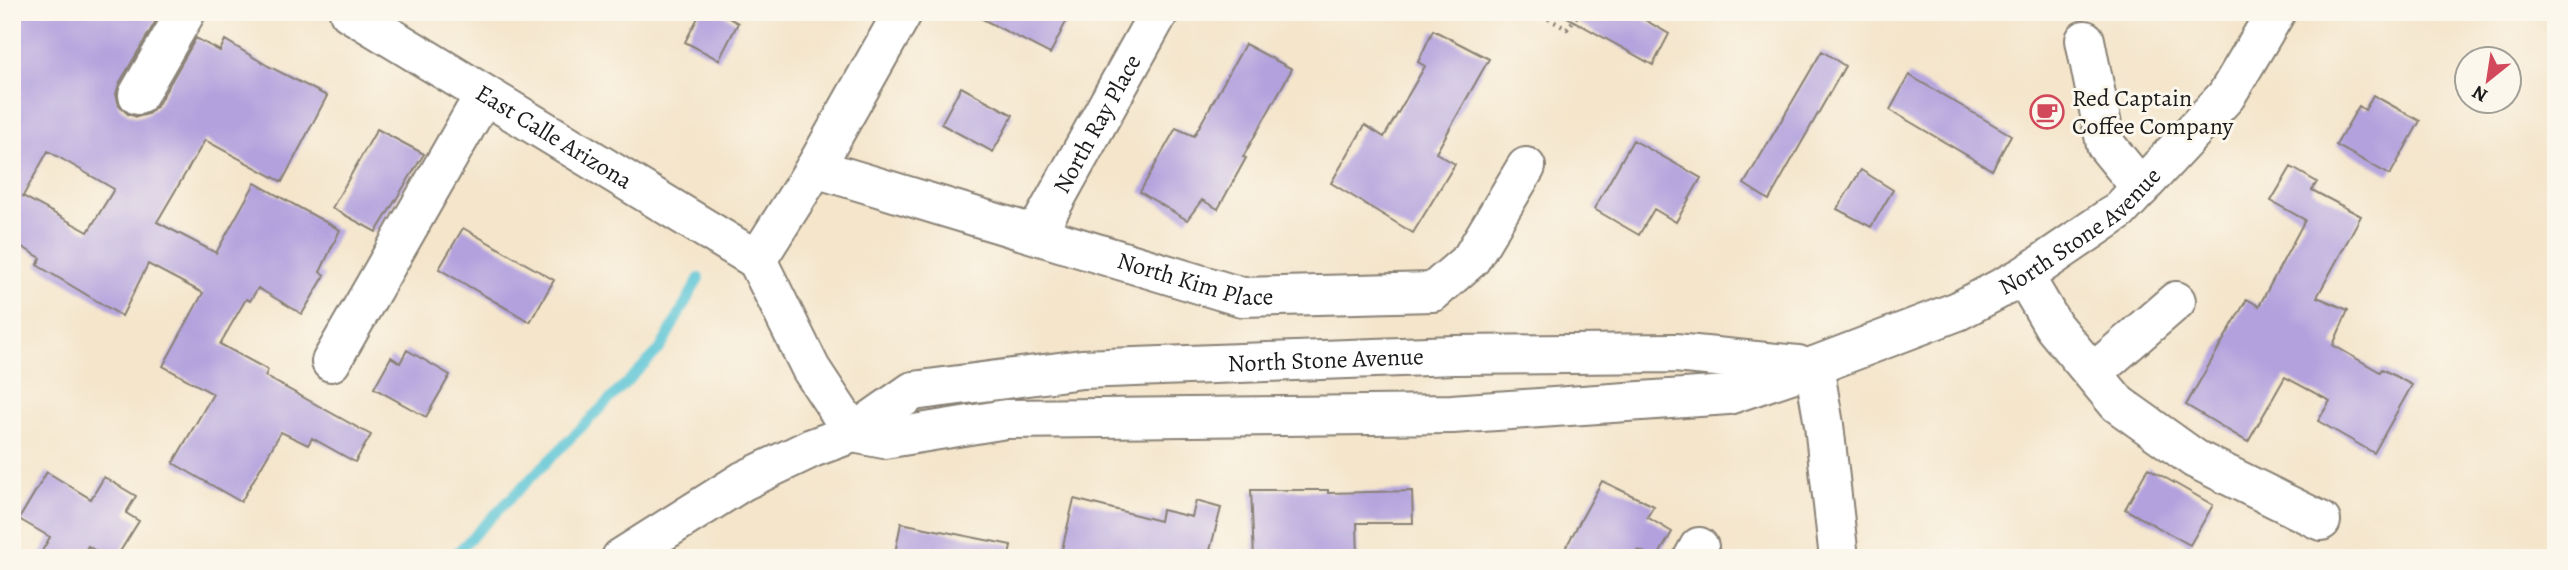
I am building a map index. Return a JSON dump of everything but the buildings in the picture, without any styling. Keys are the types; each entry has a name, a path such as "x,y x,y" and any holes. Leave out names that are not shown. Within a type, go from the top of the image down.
{"main road":[{"path":"138,95 186,12"},
{"name":"East Calle Arizona","path":"349,12 757,260"},
{"path":"853,433 811,369 757,260 815,168 903,12"},
{"name":"North Ray Place","path":"1036,234 1159,12"},
{"name":"North Stone Avenue","path":"853,433 884,439 1006,419 1466,413 1728,395 1814,366 1958,311 2024,276 2119,211 2226,96 2276,12"},
{"path":"2085,40 2106,145 2141,188"},
{"path":"331,362 484,95"},
{"name":"North Kim Place","path":"815,168 1242,297 1433,292 1471,259 1526,167"},
{"path":"2024,276 2054,327 2119,404 2195,459 2321,521"},
{"path":"2093,373 2176,300"},
{"name":"North Stone Avenue","path":"621,558 743,481 812,448 853,433 912,391 1082,369 1454,355 1675,353 1814,366"},
{"path":"1814,366 1824,425 1839,558"}],"path":[{"path":"1536,12 1567,29 1580,12"}],"waterway":[{"path":"451,558 660,349 699,278"}],"place":[{"name":"Red Captain Coffee Company","path":"2047,112"}]}
